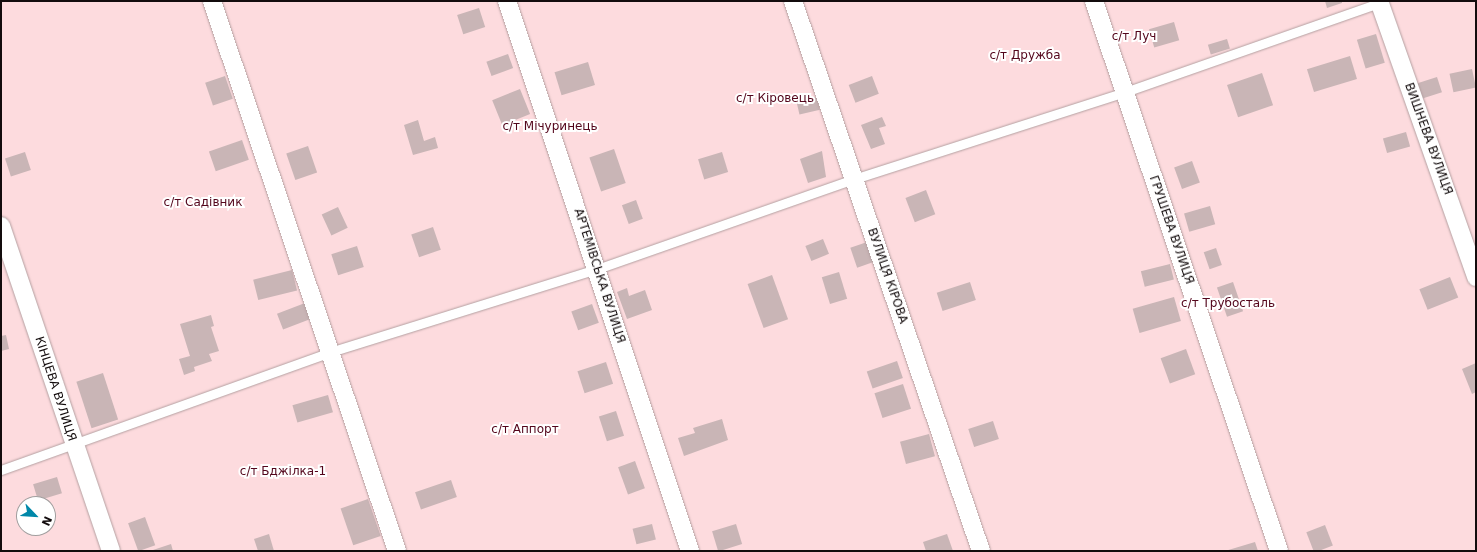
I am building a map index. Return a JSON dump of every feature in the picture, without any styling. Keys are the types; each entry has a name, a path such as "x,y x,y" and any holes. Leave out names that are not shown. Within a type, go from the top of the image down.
{"street":[{"path":"212,1 397,551"},
{"name":"АРТЕМІВСЬКА ВУЛИЦЯ","path":"507,1 690,551"},
{"name":"ВУЛИЦЯ КІРОВА","path":"793,1 981,551"},
{"name":"ГРУШЕВА ВУЛИЦЯ","path":"1094,1 1279,551"},
{"name":"ВИШНЕВА ВУЛИЦЯ","path":"1379,2 1476,277"},
{"name":"КІНЦЕВА ВУЛИЦЯ","path":"1,226 111,551"}],"lane":[{"path":"1,470 73,442 330,352 597,269 854,179 1125,92 1379,2"}],"green space":[{"path":"1,1 1476,1 1476,551 1,551"}],"building":[{"path":"1325,1 1342,1 1342,3 1327,8"},
{"path":"479,8 485,27 463,34 457,15"},
{"path":"1174,22 1179,40 1154,47 1149,29"},
{"path":"1376,34 1385,63 1366,69 1357,40"},
{"path":"1227,39 1230,49 1211,54 1208,45"},
{"path":"508,54 513,68 492,76 486,62"},
{"path":"1350,56 1357,79 1314,92 1307,69"},
{"path":"588,62 595,85 562,95 555,72"},
{"path":"1472,69 1476,88 1453,92 1450,74"},
{"path":"1262,73 1273,105 1238,117 1227,85"},
{"path":"225,76 233,99 213,106 205,83"},
{"path":"872,76 879,94 855,103 849,85"},
{"path":"1437,77 1442,92 1420,99 1415,84"},
{"path":"520,89 530,114 502,125 492,100"},
{"path":"817,97 820,110 799,114 797,102"},
{"path":"882,117 886,126 879,128 885,144 871,149 861,125"},
{"path":"418,120 424,141 435,137 438,148 413,155 404,125"},
{"path":"1406,132 1410,146 1387,153 1383,139"},
{"path":"242,140 249,160 216,171 209,151"},
{"path":"308,146 317,172 295,180 286,153"},
{"path":"614,149 626,183 601,192 589,157"},
{"path":"822,151 826,177 808,183 800,159"},
{"path":"25,152 31,170 11,177 5,158"},
{"path":"722,152 728,172 704,179 698,159"},
{"path":"1192,161 1200,183 1182,189 1174,167"},
{"path":"926,190 935,214 915,222 905,198"},
{"path":"636,200 643,219 629,224 622,205"},
{"path":"1210,206 1215,224 1189,232 1184,213"},
{"path":"338,207 348,228 331,235 322,215"},
{"path":"433,227 441,250 419,257 411,234"},
{"path":"823,239 829,254 811,261 805,246"},
{"path":"873,240 880,260 857,268 850,248"},
{"path":"357,246 364,267 338,275 331,254"},
{"path":"1216,248 1222,265 1210,269 1204,252"},
{"path":"1170,264 1174,280 1145,287 1141,271"},
{"path":"292,270 297,290 258,300 253,280"},
{"path":"839,272 847,299 830,304 822,277"},
{"path":"772,275 788,319 764,328 748,284"},
{"path":"1450,277 1458,297 1428,310 1419,289"},
{"path":"970,282 976,300 943,311 937,293"},
{"path":"1233,282 1243,311 1227,317 1217,288"},
{"path":"627,288 629,296 645,290 652,310 627,319 617,292"},
{"path":"1174,297 1181,321 1140,333 1133,309"},
{"path":"305,303 311,319 283,330 277,314"},
{"path":"592,304 599,323 578,330 571,312"},
{"path":"211,315 214,326 211,327 219,351 209,354 212,361 194,367 195,371 184,375 179,359 190,356 180,324"},
{"path":"6,335 9,349 1,351 1,336"},
{"path":"1186,349 1195,374 1170,384 1161,358"},
{"path":"897,361 903,378 873,388 867,371"},
{"path":"606,362 613,384 585,393 577,371"},
{"path":"1476,363 1476,392 1472,394 1462,369"},
{"path":"103,373 118,420 92,428 76,382"},
{"path":"903,384 911,409 883,418 874,393"},
{"path":"328,395 333,412 297,423 292,405"},
{"path":"616,411 624,436 607,441 599,417"},
{"path":"722,419 728,440 684,456 678,438 695,433 693,428"},
{"path":"993,421 999,439 974,447 968,429"},
{"path":"929,434 935,456 906,464 900,442"},
{"path":"635,461 645,488 628,494 618,467"},
{"path":"57,477 62,493 53,496 37,496 33,484"},
{"path":"451,480 457,497 421,509 415,492"},
{"path":"368,499 381,536 353,545 341,508"},
{"path":"145,517 155,545 138,551 128,523"},
{"path":"652,524 656,540 636,544 633,529"},
{"path":"736,524 742,544 718,551 712,531"},
{"path":"1325,525 1333,546 1319,551 1314,551 1306,532"},
{"path":"269,534 274,551 258,551 254,539"},
{"path":"947,534 953,551 926,551 923,542"},
{"path":"1255,542 1258,551 1225,551"},
{"path":"171,544 173,551 153,550"}],"park label":[{"name":"с/т Луч","path":"1134,37"},
{"name":"с/т Дружба","path":"1025,56"},
{"name":"с/т Кіровець","path":"775,99"},
{"name":"с/т Мічуринець","path":"550,127"},
{"name":"с/т Садівник","path":"203,203"},
{"name":"с/т Трубосталь","path":"1228,304"},
{"name":"с/т Аппорт","path":"525,430"},
{"name":"с/т Бджілка-1","path":"283,472"}]}
